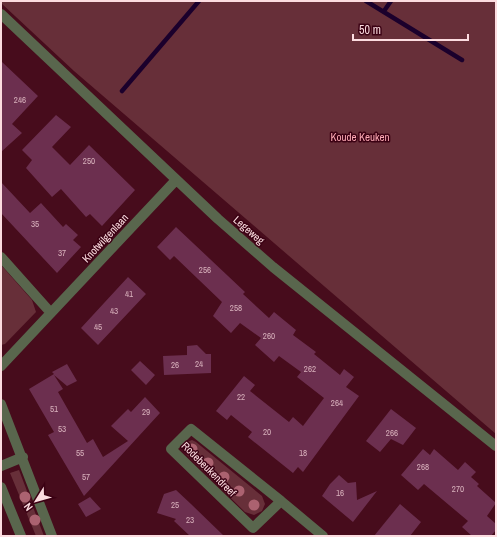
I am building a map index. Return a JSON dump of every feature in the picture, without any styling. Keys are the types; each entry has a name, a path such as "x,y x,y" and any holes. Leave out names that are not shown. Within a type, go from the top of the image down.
{"street":[{"name":"Legeweg","path":"1,14 176,180 273,267 496,446"},
{"name":"Knotwilgenlaan","path":"1,366 176,180"},
{"path":"1,257 51,313"},
{"path":"1,404 23,457 52,536"},
{"name":"Rodebeukendreef","path":"280,501 253,528 172,449 191,428 323,536"},
{"path":"1,466 23,457"},
{"path":"1,487 21,536"}],"green space":[{"name":"Koude Keuken","path":"1,1 496,1 496,434 74,71 1,3"},
{"path":"1,265 32,300 36,312 5,344 1,345"},
{"path":"192,440 262,496 265,504 262,511 254,515 245,512 186,454 184,446 187,442"},
{"path":"19,470 44,536 36,536 10,473"}],"building":[{"path":"1,61 38,96 12,124 22,133 1,152"},
{"path":"56,115 71,127 52,147 70,165 89,145 135,190 102,226 90,214 86,217 61,189 52,197 26,168 32,160 22,150"},
{"path":"1,182 30,213 41,203 63,227 66,224 78,235 73,240 81,247 57,273 1,213"},
{"path":"176,227 245,292 243,294 269,318 274,312 296,330 293,335 316,352 314,354 340,375 344,369 354,377 346,387 359,396 303,472 298,467 293,473 248,437 252,432 231,415 227,420 216,411 244,376 255,385 250,391 289,422 293,417 303,426 324,398 297,377 301,372 279,356 274,362 255,345 261,338 240,323 231,333 213,316 222,302 174,256 170,260 157,247"},
{"path":"128,277 146,294 98,345 81,328"},
{"path":"197,345 206,354 211,354 211,373 164,375 163,356 187,355 187,346"},
{"path":"140,361 155,375 146,385 131,370"},
{"path":"67,364 77,381 67,386 54,375 63,389 58,392 87,443 93,439 103,457 128,441 111,426 128,409 131,412 145,397 160,413 84,496 48,435 54,432 29,389 54,374 52,372"},
{"path":"391,409 416,428 403,445 391,439 380,452 366,441"},
{"path":"423,449 430,455 434,449 458,470 465,462 476,472 471,477 479,484 477,486 496,503 487,516 496,524 496,530 491,536 472,536 462,527 468,521 424,484 418,490 401,475"},
{"path":"339,475 348,483 356,482 357,500 377,491 353,522 322,496 330,484"},
{"path":"176,490 224,536 190,536 174,521 176,519 157,513 164,494"},
{"path":"90,497 101,509 86,517 78,504"},
{"path":"400,504 421,522 410,536 374,536"}],"waterway":[{"path":"122,91 199,1"},
{"path":"366,1 462,60"},
{"path":"384,11 391,1"}]}
